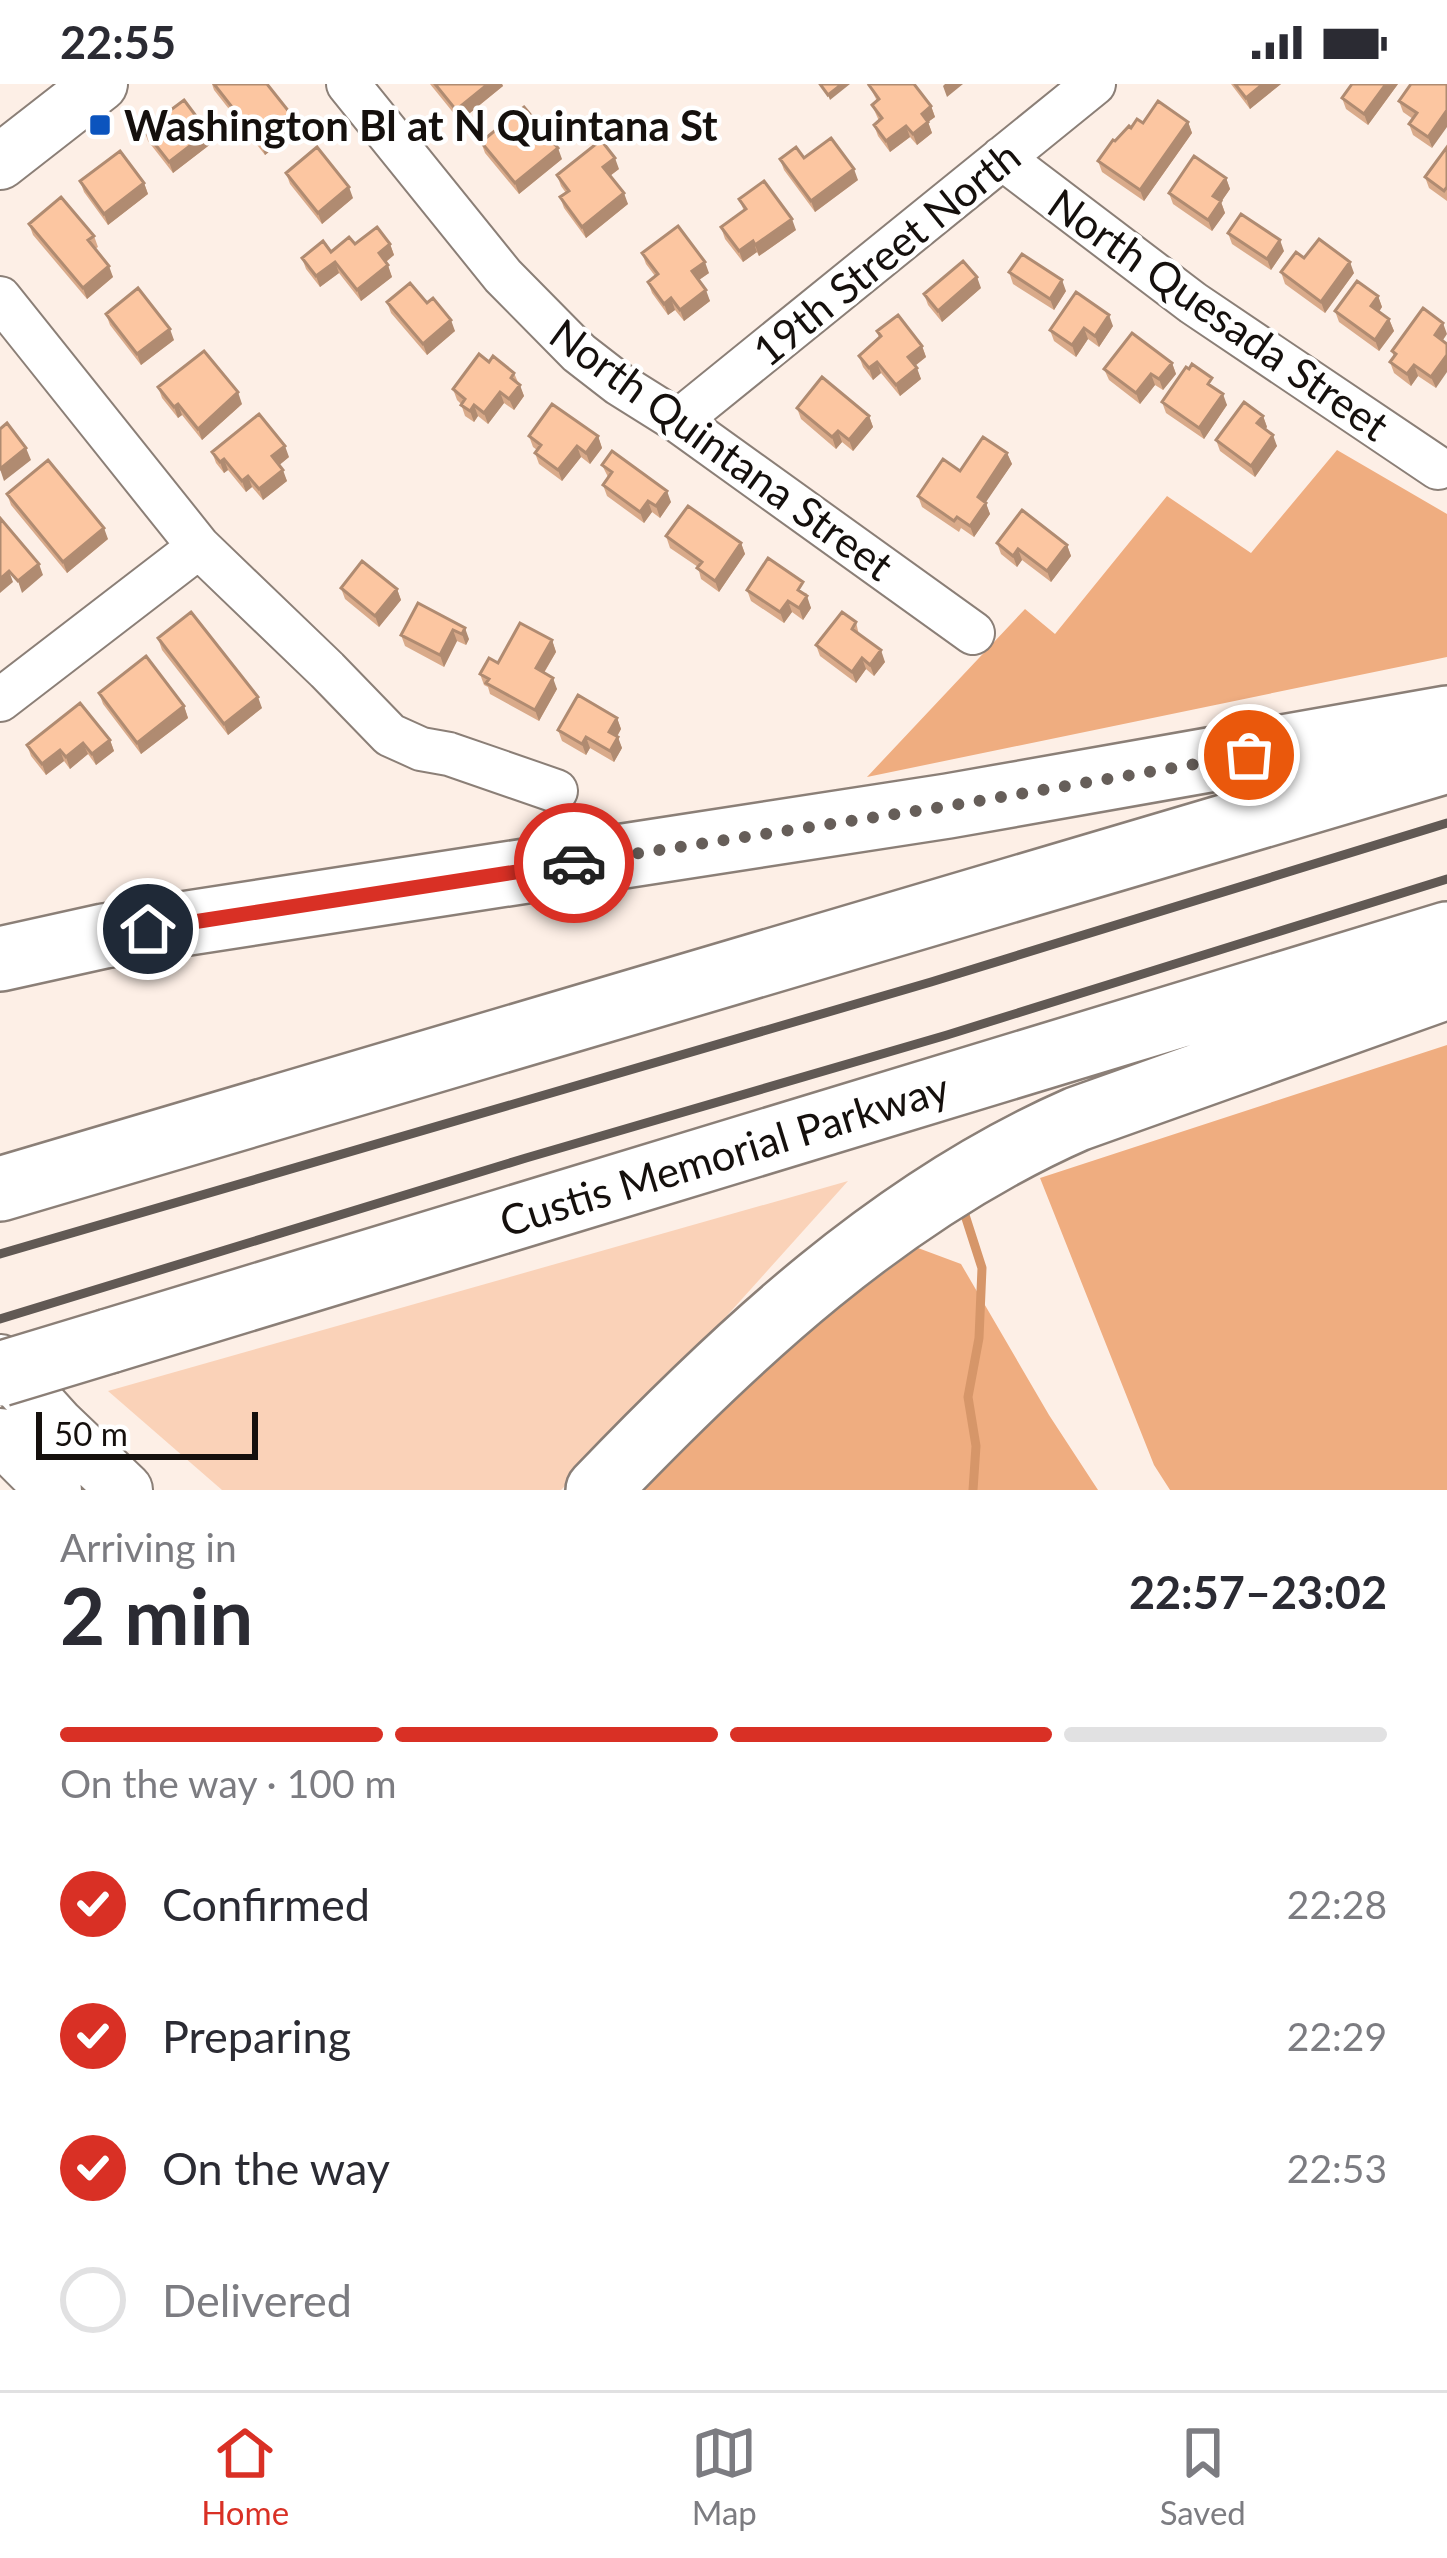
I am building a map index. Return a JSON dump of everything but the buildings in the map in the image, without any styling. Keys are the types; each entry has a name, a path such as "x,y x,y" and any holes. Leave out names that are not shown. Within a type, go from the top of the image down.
{"highway":[{"path":"8,956 104,936 948,806 1447,718"},
{"path":"0,1189 1447,761"},
{"name":"Custis Memorial Parkway","path":"0,1375 1447,934"},
{"path":"598,1490 785,1310 879,1236 967,1177 1077,1119 1447,987"}],"main road":[{"path":"0,162 100,84"},
{"path":"0,1362 125,1490"},
{"path":"0,1436 54,1490"}],"street":[{"name":"North Quintana Street","path":"348,84 531,307 605,373 974,633"},
{"name":"19th Street North","path":"678,421 1094,84"},
{"name":"North Quesada Street","path":"1002,158 1193,303 1438,468"},
{"path":"0,298 199,547 390,735 556,791"},
{"path":"0,700 199,547"}],"shaded area":[{"path":"1337,450 1447,514 1447,657 867,777 1025,609 1055,634 1167,496 1251,553"},
{"path":"1447,1045 1447,1490 1170,1490 1154,1465 1040,1178"},
{"path":"848,1181 679,1369 561,1490 222,1490 108,1391"},
{"path":"918,1248 961,1264 1098,1490 642,1490 695,1433 813,1326"}],"waterway":[{"path":"964,1212 982,1268 979,1338 968,1397 976,1446 973,1490"}],"railway":[{"path":"0,1254 931,982 1447,823"},
{"path":"0,1319 947,1035 1447,879"}],"way so far":[{"path":"574,863 1249,755"}],"place":[{"name":"Washington Bl at N Quintana St","path":"100,125"}],"route":[{"path":"148,929 574,863"}]}
